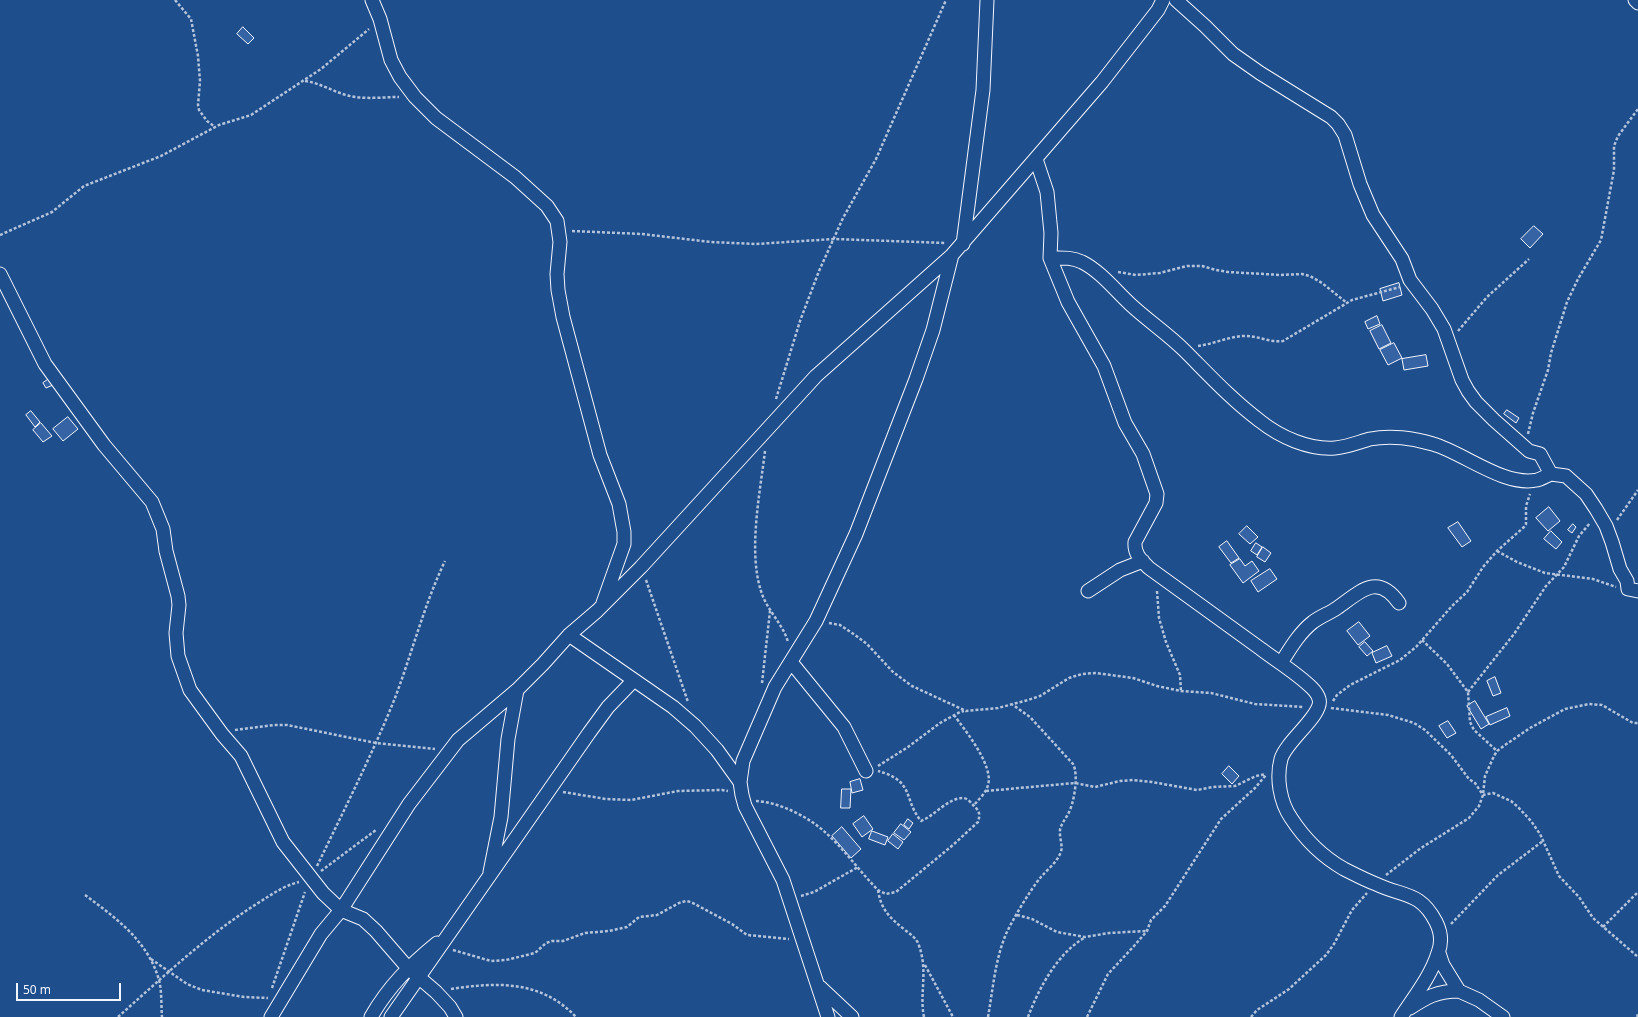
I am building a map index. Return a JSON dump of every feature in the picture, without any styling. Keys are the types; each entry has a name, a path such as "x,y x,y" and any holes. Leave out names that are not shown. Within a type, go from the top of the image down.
{"street":[{"path":"372,0 380,19 391,60 400,77 420,102 436,118 497,162 534,194 550,210 557,221 560,242 557,274 558,290 563,317 600,455 619,504 624,532 624,544 602,605"},
{"path":"963,244 983,90 987,0"},
{"path":"271,1017 321,934 341,910 409,804 458,740 517,690 544,664 569,635 641,567 816,376 963,244 1111,70 1158,10 1163,0"},
{"path":"1176,0 1233,54 1266,77 1331,117 1338,124 1344,136 1360,184 1373,215 1402,259 1413,284 1432,309 1449,340 1462,380 1468,392 1494,420 1529,450 1540,454 1550,474"},
{"path":"1635,0 1638,3"},
{"path":"1036,159 1047,192 1050,258 1068,302 1104,366 1125,423 1142,454 1157,494 1156,503 1135,542 1135,550 1149,568 1280,663 1315,691 1320,700 1320,707 1316,715 1297,734 1281,758 1280,782 1283,803 1290,817 1300,831 1314,846 1342,868 1376,885 1407,894 1421,902 1428,908 1438,926 1440,937 1439,953 1424,983 1403,1014"},
{"path":"742,792 743,761 762,716 775,687 816,620 856,534 914,386 933,330 952,255"},
{"path":"1050,258 1069,257 1092,268 1145,318 1181,348 1222,389 1260,421 1280,435 1307,444 1335,448 1371,439 1391,437 1408,439 1431,443 1451,450 1494,474 1523,481 1537,480 1550,474 1566,476 1586,494 1599,515 1608,532 1620,569 1633,590"},
{"path":"0,274 45,364 104,445 152,502 163,529 166,551 178,596 179,605 176,632 178,656 190,690 222,734 241,756 283,842 323,893 341,910 363,919 376,931 408,968 418,978 438,993 456,1017"},
{"path":"1088,591 1120,570 1143,561"},
{"path":"1280,663 1307,627 1336,609 1360,591 1375,586 1384,588 1399,603"},
{"path":"569,635 673,707 695,726 717,750 742,792 783,880 828,1017"},
{"path":"792,661 844,727 866,771"},
{"path":"391,1017 608,707 634,680"},
{"path":"489,877 501,817 508,739 517,690"},
{"path":"371,1017 387,991 408,968 450,931"},
{"path":"1439,953 1446,971 1459,991"},
{"path":"819,987 852,1017"},
{"path":"1403,1014 1428,996 1448,991 1459,991 1479,1000 1503,1017"},
{"path":"404,999 421,992 438,993"},
{"path":"402,1017 404,999"}],"path":[{"path":"175,0 191,19 198,56 200,82 199,110 207,121 215,126"},
{"path":"776,400 800,321 819,271 843,218 876,159 946,0"},
{"path":"0,235 52,212 84,186 161,156 215,126 251,116 321,69 380,19"},
{"path":"305,81 315,82 345,95 357,97 402,97 420,102"},
{"path":"1529,450 1528,433 1567,302 1584,267 1601,240 1614,170 1614,146 1618,136 1638,109"},
{"path":"559,230 642,234 711,242 756,244 834,239 963,244"},
{"path":"1449,340 1487,297 1528,259"},
{"path":"1092,268 1136,275 1160,273 1187,266 1202,266 1228,272 1281,275 1302,274 1310,276 1322,283 1347,303"},
{"path":"1181,348 1209,345 1229,338 1243,336 1276,342 1283,341 1347,303 1376,293 1413,284"},
{"path":"768,429 760,493 755,548 755,572 761,592 770,611 786,635 792,661"},
{"path":"1483,795 1475,783 1469,779 1447,752 1425,730 1414,724 1388,715 1327,707 1343,690 1400,660 1422,640 1452,606 1467,592 1472,586 1478,573 1497,551 1526,524 1526,506 1537,480"},
{"path":"1608,532 1638,490"},
{"path":"1468,692 1514,634 1546,586 1564,566 1580,536 1599,515"},
{"path":"1497,551 1545,573 1599,580 1615,587 1633,590"},
{"path":"267,1004 311,879 376,743 410,659 432,588 445,561"},
{"path":"641,567 664,628 688,704"},
{"path":"1157,588 1159,618 1166,642 1180,675 1181,691"},
{"path":"762,687 770,611"},
{"path":"816,620 840,625 867,644 893,672 905,681 949,704 968,711"},
{"path":"1422,640 1447,664 1468,692 1470,722 1474,730 1497,751"},
{"path":"550,790 606,799 631,800 678,791 722,790 742,792 785,808 806,819 825,832 878,890 886,894 896,892 953,845 978,822 980,816 979,812 968,799 963,798 948,803 921,821 916,813 906,788 890,776 873,770 960,712 998,708 1040,696 1069,678 1082,674 1096,673 1133,678 1157,686 1181,691 1211,693 1255,704 1285,707 1320,707"},
{"path":"988,1017 997,962 1007,933 1040,878 1062,852 1060,832 1061,824 1068,815 1072,804 1075,783 1076,769 1073,764 1030,717 1012,704"},
{"path":"1252,1017 1257,1010 1289,989 1326,955 1334,944 1357,903 1392,869 1421,848 1469,818 1476,810 1483,795 1485,776 1497,751 1548,717 1577,705 1602,705 1633,723 1638,723"},
{"path":"954,715 980,754 989,778 986,791 974,806"},
{"path":"222,734 241,728 287,725 376,743 450,750"},
{"path":"986,791 1075,783 1095,787 1120,781 1133,780 1197,790 1213,787 1236,786 1256,776 1268,773 1221,819 1165,906 1152,920 1147,930 1108,974 1087,1017"},
{"path":"1483,795 1493,793 1511,801 1518,806 1531,821 1543,841 1559,876 1578,897 1593,918 1638,957"},
{"path":"118,1017 186,956 235,917 287,885 311,879 379,827"},
{"path":"1440,937 1457,917 1498,876 1543,841"},
{"path":"790,900 814,892 858,867"},
{"path":"878,890 882,906 892,918 915,938 920,949 924,969 922,1008 924,1017"},
{"path":"1603,927 1638,892"},
{"path":"85,895 126,927 149,958 159,980 162,1017"},
{"path":"440,946 491,961 506,960 535,953 546,943 552,941 563,941 586,933 609,931 627,926 639,918 657,915 670,907 686,901 732,924 747,935 804,941"},
{"path":"1017,915 1032,919 1057,932 1085,938 1147,930"},
{"path":"1028,1017 1035,1000 1062,957 1070,948 1085,938"},
{"path":"149,958 186,984 202,990 244,997 268,998"},
{"path":"922,959 952,1017"},
{"path":"438,993 473,986 526,987 549,996 576,1017"}],"building":[{"path":"243,27 254,38 248,44 237,34"},
{"path":"1534,226 1543,234 1530,248 1521,239"},
{"path":"1399,283 1402,295 1383,301 1380,289"},
{"path":"1377,316 1380,324 1368,329 1365,322"},
{"path":"1382,325 1391,343 1379,349 1370,331"},
{"path":"1394,343 1402,358 1388,365 1380,350"},
{"path":"1426,355 1428,366 1404,370 1402,359"},
{"path":"49,379 53,385 46,388 43,383"},
{"path":"1507,410 1519,418 1516,423 1504,414"},
{"path":"31,411 40,422 35,427 26,415"},
{"path":"68,417 78,429 63,441 53,429"},
{"path":"41,423 52,436 43,442 33,430"},
{"path":"1549,507 1560,521 1548,531 1536,518"},
{"path":"1458,522 1471,541 1462,547 1448,528"},
{"path":"1573,524 1576,527 1572,533 1568,530"},
{"path":"1247,526 1258,537 1250,544 1239,534"},
{"path":"1551,531 1562,542 1556,549 1544,539"},
{"path":"1227,541 1239,558 1231,563 1219,547"},
{"path":"1256,543 1262,547 1257,555 1251,551"},
{"path":"1263,547 1271,553 1265,562 1257,557"},
{"path":"1240,559 1245,566 1252,561 1259,571 1243,583 1230,565"},
{"path":"1270,569 1277,579 1258,592 1251,581"},
{"path":"1359,622 1370,636 1358,645 1347,631"},
{"path":"1365,642 1373,651 1367,656 1359,647"},
{"path":"1387,646 1392,656 1376,663 1372,653"},
{"path":"1495,677 1501,693 1493,696 1487,681"},
{"path":"1475,701 1489,724 1481,729 1467,706"},
{"path":"1507,708 1510,716 1490,725 1486,717"},
{"path":"1448,721 1456,733 1447,738 1439,726"},
{"path":"1229,766 1239,776 1232,784 1222,774"},
{"path":"860,779 863,790 852,793 850,782"},
{"path":"842,789 851,789 850,808 841,808"},
{"path":"864,816 873,829 862,837 853,824"},
{"path":"908,819 913,823 909,829 904,825"},
{"path":"901,824 911,832 904,840 894,833"},
{"path":"842,827 861,849 851,858 832,836"},
{"path":"872,831 888,837 885,845 869,839"},
{"path":"893,834 903,842 898,849 888,841"}]}
